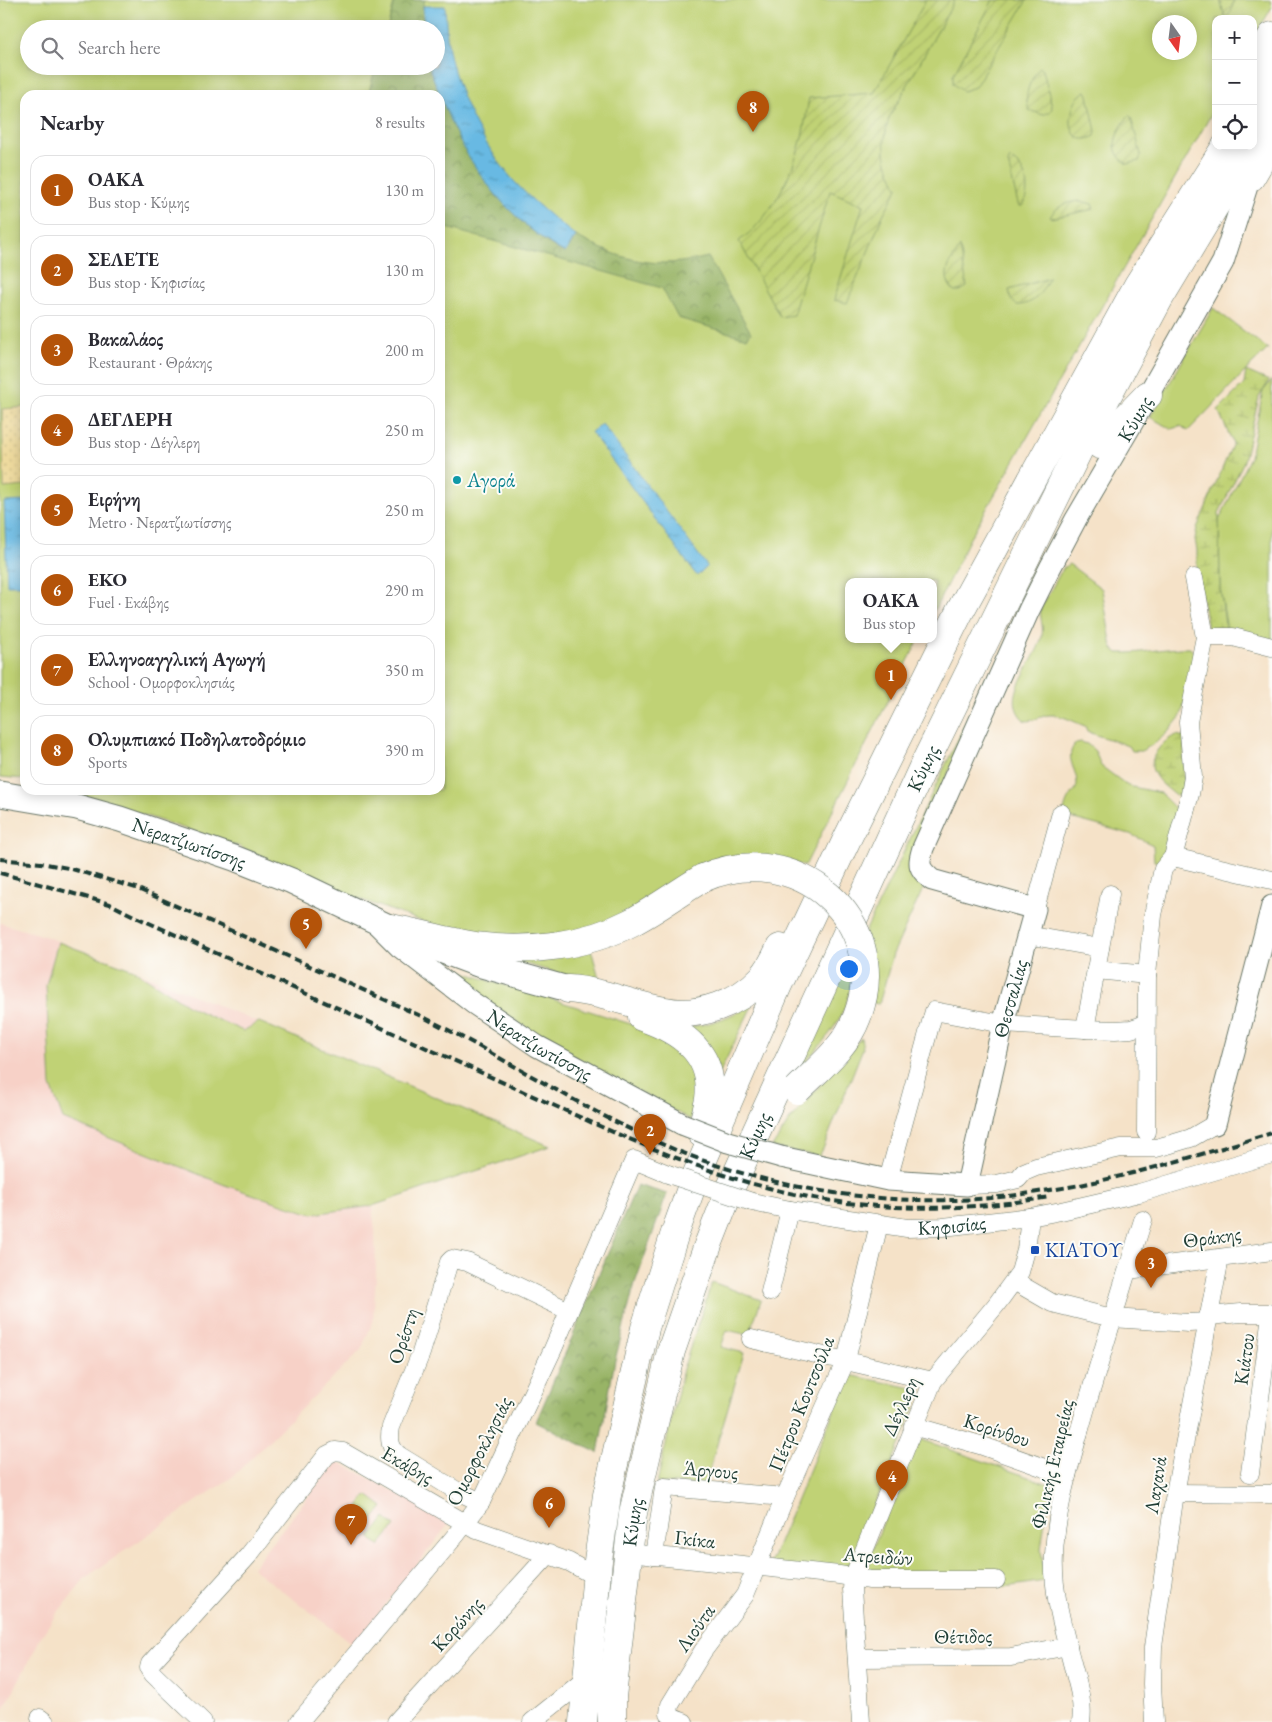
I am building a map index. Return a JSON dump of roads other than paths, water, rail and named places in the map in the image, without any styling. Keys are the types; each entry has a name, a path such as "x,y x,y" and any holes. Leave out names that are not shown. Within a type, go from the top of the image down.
{"main road":[{"path":"1257,60 1272,36"},
{"path":"1257,97 1272,73"},
{"path":"1257,135 1272,111"},
{"name":"Κύμης","path":"959,613 970,576 997,518 1040,444 1128,279 1212,137"},
{"name":"Κύμης","path":"1011,587 1036,563 1200,262 1272,141"},
{"name":"Κύμης","path":"583,1722 596,1576 607,1495 645,1328 675,1232 681,1178 778,985 848,837 959,613 1138,285 1223,150"},
{"name":"Κύμης","path":"612,1722 612,1697 641,1555 633,1513 671,1351 708,1245 741,1196 923,767 1079,449 1160,297 1249,150"},
{"path":"1100,445 1148,395"},
{"name":"Νερατζιωτίσσης","path":"0,794 77,807 120,819 234,858 292,881 422,943 478,964 568,989"},
{"path":"568,989 584,990 674,1012 704,1010 738,997 754,985 768,970 810,891 848,837"},
{"path":"381,923 485,947 532,947 568,943 604,934 632,922 703,878 726,870 751,866 776,869 799,876 820,889 838,906 858,939 864,975 863,997 857,1018 841,1046 797,1090 741,1196"},
{"path":"568,989 582,997 664,1025 686,1039 701,1057 708,1078 709,1098 701,1130 681,1178"}],"street":[{"name":"Κύμης","path":"1035,909 932,880 921,871 919,862 923,848 1029,610 1076,519 1223,262 1250,180"},
{"path":"1146,1132 1147,976 1153,915 1163,869 1172,857 1193,777 1188,722 1205,637 1194,578"},
{"path":"1205,637 1233,638 1272,647"},
{"name":"Θεσσαλίας","path":"967,1185 1003,1024 1061,813"},
{"path":"1172,857 1272,880"},
{"path":"1085,1029 1110,894"},
{"path":"1215,1124 1272,906"},
{"name":"Νερατζιωτίσσης","path":"381,923 400,947 466,998 537,1046 682,1124 728,1142"},
{"path":"1027,935 1100,948"},
{"path":"1096,970 1147,976"},
{"path":"888,1180 934,1011 1003,1024 1123,1030 1146,1024"},
{"name":"Κηφισίας","path":"728,1142 781,1157 888,1180 967,1185 998,1184 1018,1178 1024,1172 1036,1167 1121,1148 1156,1148 1171,1144 1191,1138 1215,1124"},
{"name":"Κηφισίας","path":"634,1160 681,1178 790,1210 906,1228 944,1228 1030,1217 1139,1193 1272,1154"},
{"name":"Ομορφοκλησιάς","path":"305,1720 481,1502 531,1398 634,1160"},
{"path":"770,1292 790,1210"},
{"name":"Δέγλερη","path":"862,1722 852,1589 853,1578 933,1381 996,1305 1020,1272 1026,1250 1030,1217"},
{"name":"Φιλικής Εταιρείας","path":"1082,1722 1081,1696 1054,1579 1054,1555 1058,1519 1067,1476 1112,1318 1143,1220"},
{"name":"Πέτρου Κουτσούλα","path":"757,1567 785,1497 846,1360 879,1224"},
{"name":"Θράκης","path":"1128,1270 1272,1250"},
{"name":"Λαχανά","path":"1154,1722 1153,1646 1175,1493 1220,1258"},
{"name":"Ορέστη","path":"481,1502 457,1491 394,1452 390,1446 391,1427 421,1353 449,1262 452,1259 457,1259 467,1262 569,1311"},
{"name":"Κιάτου","path":"1014,1281 1052,1303 1112,1318 1189,1323 1241,1313 1269,1312 1271,1315 1250,1473"},
{"path":"751,1339 933,1381"},
{"name":"Κορίνθου","path":"914,1426 980,1445 1067,1476"},
{"name":"Εκάβης","path":"203,1722 152,1674 149,1668 150,1664 248,1556 327,1455 335,1451 343,1452 465,1523 508,1541 570,1562 596,1576"},
{"name":"Άργους","path":"641,1555 664,1487 785,1497"},
{"path":"1175,1493 1272,1494"},
{"name":"Κορώνης","path":"396,1722 549,1554"},
{"name":"Γκίκα","path":"641,1555 757,1567"},
{"name":"Ατρειδών","path":"757,1567 870,1580 996,1580"},
{"name":"Λιούτα","path":"684,1722 675,1720 669,1714 670,1705 703,1651 745,1595 757,1567"},
{"name":"Θέτιδος","path":"857,1658 1011,1657 1068,1646"},
{"path":"532,1722 587,1678"}],"water":[{"path":"423,6 445,6 447,39 457,81 480,133 490,150 513,180 543,210 576,236 565,253 529,228 513,213 484,180 472,162 445,108 445,90 438,90 432,75 445,75 445,20 424,20"},
{"path":"602,424 707,566 697,576 591,432"},
{"path":"20,501 20,585 7,585 4,502"}],"railway":[{"path":"0,859 68,868 136,888 421,1016 633,1131 703,1160 742,1173 783,1183 866,1197 908,1200 991,1198 1047,1191 1104,1180 1272,1133"},
{"path":"0,873 110,904 615,1133 730,1177 803,1196 874,1206 944,1208 980,1206 1049,1197"}],"place":[{"name":"Ολυμπιακό Ποδηλατοδρόμιο","path":"753,132"},
{"name":"Αγορά","path":"457,480"},
{"name":"ΟΑΚΑ","path":"891,700"},
{"name":"Ειρήνη","path":"306,949"},
{"name":"ΣΕΛΕΤΕ","path":"650,1155"},
{"name":"ΚΙΑΤΟΥ","path":"1035,1250"},
{"name":"Βακαλάος","path":"1151,1288"},
{"name":"ΔΕΓΛΕΡΗ","path":"892,1501"},
{"name":"EKO","path":"549,1528"},
{"name":"Ελληνοαγγλική Αγωγή","path":"351,1545"}]}
